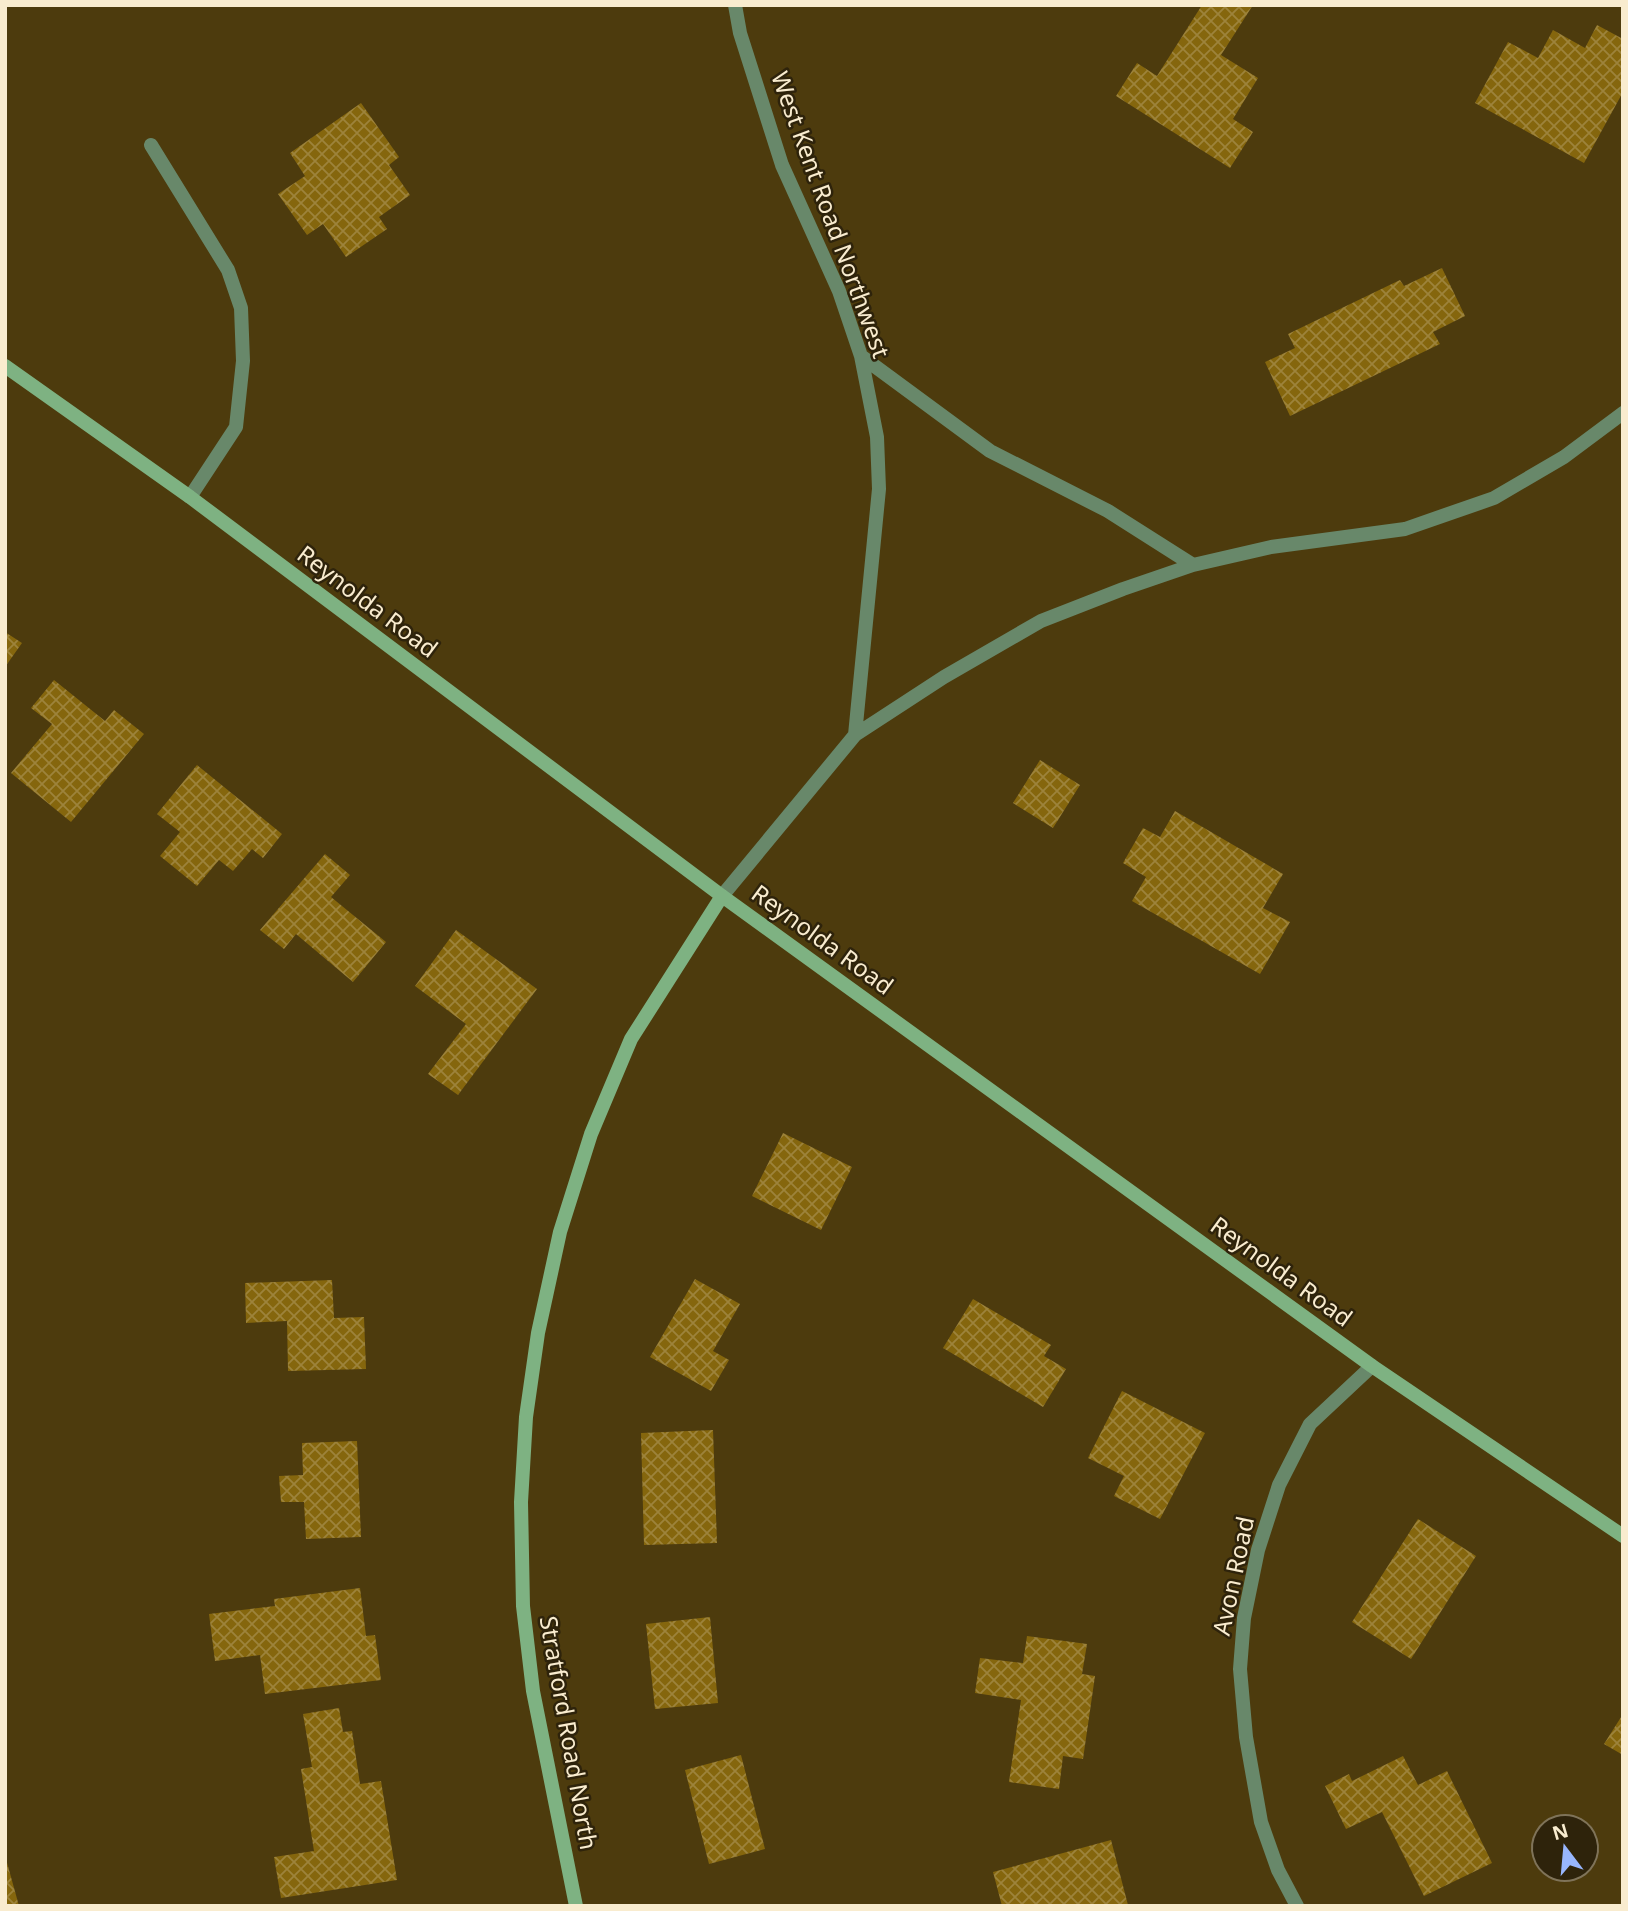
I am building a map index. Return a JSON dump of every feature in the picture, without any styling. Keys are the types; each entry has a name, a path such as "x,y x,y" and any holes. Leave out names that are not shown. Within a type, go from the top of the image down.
{"main road":[{"name":"Reynolda Road","path":"5,366 190,498 722,896 1372,1366 1623,1536"},
{"name":"Stratford Road North","path":"576,1906 533,1691 523,1606 521,1502 526,1417 538,1333 560,1232 591,1134 631,1039 722,896"}],"street":[{"name":"West Kent Road Northwest","path":"734,5 740,33 782,164 839,291 861,356 877,437 879,489 855,735"},
{"path":"151,145 228,270 240,307 243,361 236,427 190,498"},
{"path":"861,356 990,451 1108,511 1193,565"},
{"path":"722,896 855,735 944,677 1041,621 1193,565 1271,547 1405,529 1494,498 1564,457 1623,413"},
{"name":"Avon Road","path":"1297,1906 1279,1870 1261,1822 1246,1737 1240,1669 1244,1618 1258,1550 1279,1485 1310,1424 1372,1366"}],"building":[{"path":"1202,5 1253,5 1221,55 1258,78 1233,119 1253,132 1230,168 1116,96 1137,63 1157,76"},
{"path":"1597,25 1623,39 1623,92 1584,163 1475,103 1508,42 1538,58 1553,30 1585,48"},
{"path":"361,103 399,157 389,165 410,195 379,217 387,229 346,257 323,224 307,235 278,194 305,176 290,153"},
{"path":"1442,268 1465,316 1433,332 1440,344 1290,416 1265,362 1295,348 1288,334 1400,280 1404,286"},
{"path":"5,632 22,643 5,667"},
{"path":"54,680 105,721 114,710 144,734 71,822 11,773 52,724 31,708"},
{"path":"1040,760 1080,785 1053,828 1013,803"},
{"path":"197,765 282,834 263,858 252,849 233,871 219,860 197,886 160,856 180,832 157,814"},
{"path":"1175,811 1283,874 1263,908 1290,922 1260,974 1132,901 1146,877 1123,863 1143,828 1160,837"},
{"path":"325,854 350,875 331,897 386,942 353,982 296,934 284,949 260,930"},
{"path":"456,930 537,989 458,1095 428,1074 466,1024 415,986"},
{"path":"783,1133 852,1167 821,1230 752,1196"},
{"path":"695,1279 740,1304 713,1351 729,1360 711,1391 650,1357"},
{"path":"332,1280 334,1318 364,1317 366,1369 288,1371 287,1321 246,1323 245,1283"},
{"path":"973,1299 1051,1345 1044,1356 1066,1369 1043,1407 943,1348"},
{"path":"1122,1391 1205,1433 1160,1519 1114,1496 1124,1476 1088,1458"},
{"path":"713,1430 717,1543 644,1545 641,1433"},
{"path":"357,1441 361,1537 306,1539 304,1502 281,1502 279,1476 303,1475 302,1443"},
{"path":"1418,1519 1476,1556 1411,1659 1352,1622"},
{"path":"360,1588 366,1636 375,1635 381,1680 265,1694 260,1655 215,1661 209,1614 275,1606 274,1599"},
{"path":"710,1617 718,1703 655,1709 646,1624"},
{"path":"1027,1636 1087,1644 1082,1674 1095,1676 1083,1759 1063,1756 1059,1789 1009,1782 1021,1700 975,1693 980,1658 1023,1663"},
{"path":"339,1708 343,1732 352,1731 360,1784 381,1781 397,1880 281,1898 274,1857 314,1851 301,1769 312,1767 303,1714"},
{"path":"1623,1714 1623,1755 1604,1744"},
{"path":"741,1755 765,1849 709,1864 685,1770"},
{"path":"1403,1756 1418,1785 1447,1771 1492,1863 1424,1896 1382,1812 1346,1829 1325,1786 1349,1774 1352,1781"},
{"path":"1111,1840 1128,1905 1002,1906 993,1872"},
{"path":"6,1859 19,1906 5,1906"}]}
